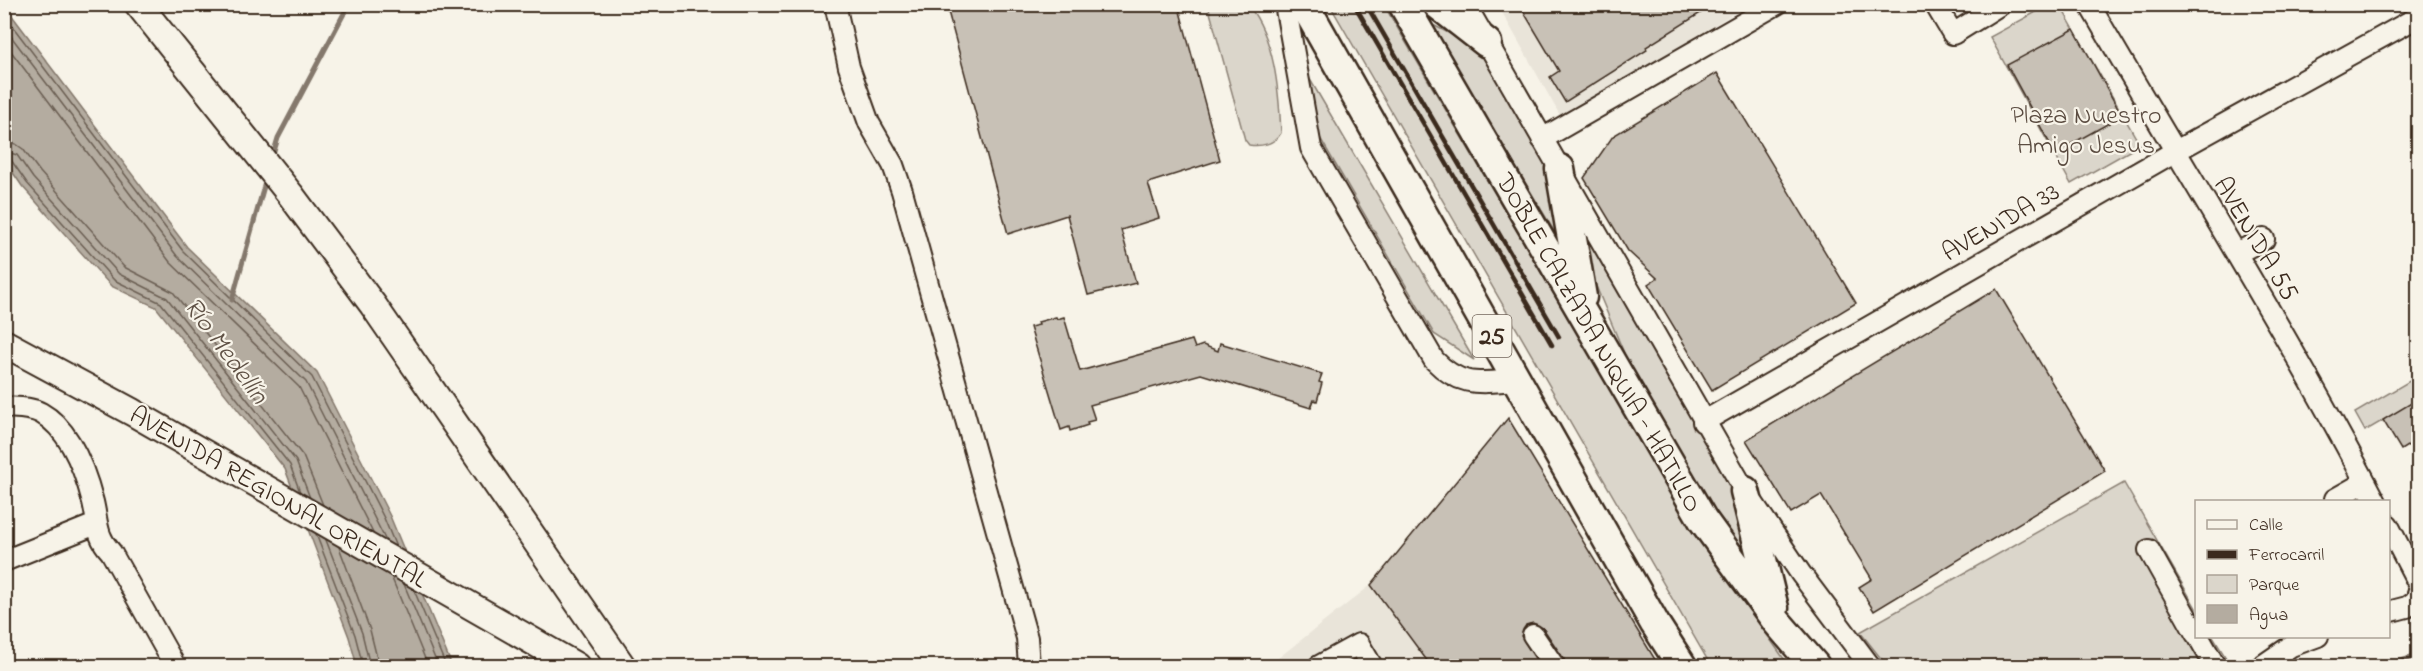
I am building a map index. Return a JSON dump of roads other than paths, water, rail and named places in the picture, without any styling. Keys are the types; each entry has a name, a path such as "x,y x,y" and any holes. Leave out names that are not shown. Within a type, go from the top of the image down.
{"highway":[{"name":"25","path":"1304,4 1385,151 1518,380 1655,624 1682,666"},
{"name":"DOBLE CALZADA NIQUIA - HATILLO","path":"1403,4 1703,520 1777,622 1815,666"},
{"path":"1437,4 1487,43"},
{"path":"1560,169 1585,314"},
{"path":"1745,491 1777,622"}],"main road":[{"path":"138,4 291,195 420,372 622,666"},
{"name":"AVENIDA REGIONAL ORIENTAL","path":"4,342 576,666"}],"street":[{"path":"835,4 849,67 869,123 893,165 902,191 1027,638 1029,666"},
{"path":"1285,4 1311,148 1434,360 1457,379 1481,382 1518,380"},
{"path":"1465,4 1703,422 1745,491 1801,574 1870,666"},
{"path":"1542,139 1777,4"},
{"path":"1935,4 1953,34 2001,4"},
{"name":"AVENIDA 55","path":"2089,4 2174,152 2237,253 2375,500"},
{"name":"AVENIDA 33","path":"1703,422 2174,152 2418,17"},
{"path":"2237,253 2264,239"},
{"path":"4,407 25,408 41,413 67,437 82,467 102,543 111,552 175,666"},
{"path":"2335,499 2365,482"},
{"path":"4,561 96,524"},
{"path":"2390,529 2418,583"},
{"path":"2149,550 2195,631"},
{"path":"2390,611 2407,607 2418,599 2418,593"},
{"path":"1533,635 1554,666"},
{"path":"2199,638 2215,666"},
{"path":"2262,666 2291,646 2313,638"},
{"path":"1319,666 1359,644 1372,666"}],"water":[{"name":"Río Medellín","path":"4,5 187,247 317,373 390,516 452,666 357,666 349,637 285,469 156,307 111,286 22,186 5,161"}],"waterway":[{"path":"272,158 278,138 349,4"},
{"path":"232,300 266,179"},
{"path":"2387,666 2418,655"}],"railway":[{"path":"1354,4 1552,345"},
{"path":"1366,4 1559,337"}],"park label":[{"name":"Plaza Nuestro Amigo Jesus","path":"2086,129"}]}
